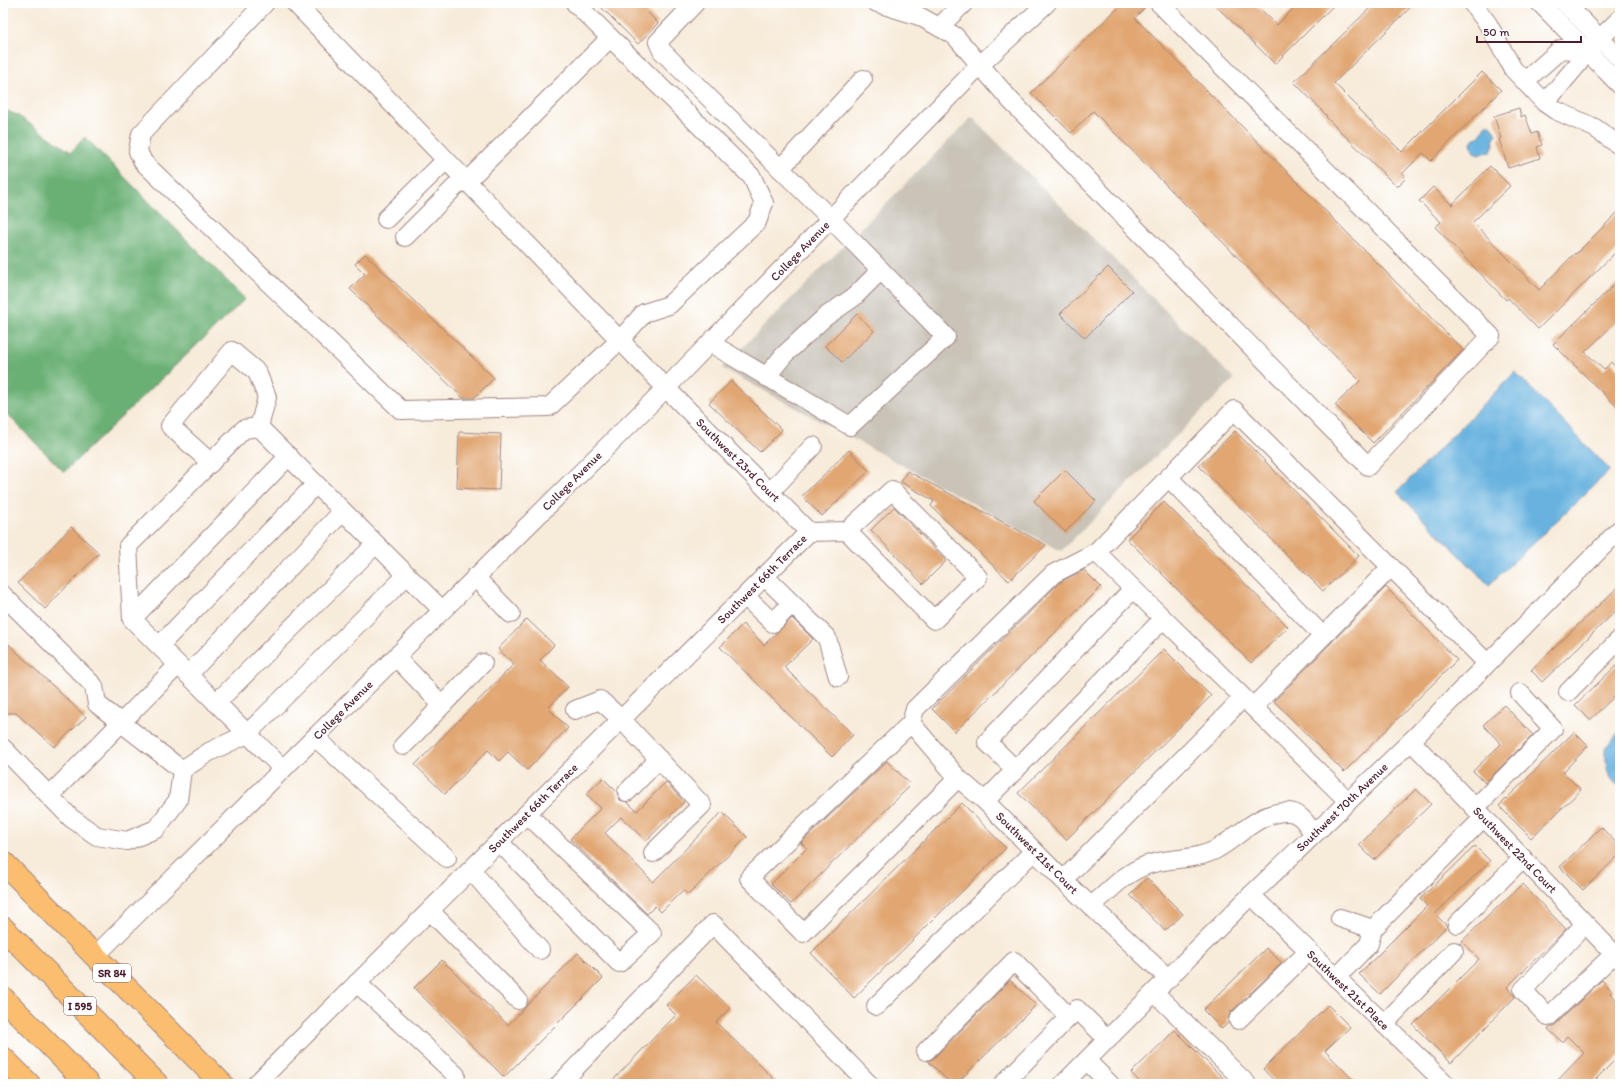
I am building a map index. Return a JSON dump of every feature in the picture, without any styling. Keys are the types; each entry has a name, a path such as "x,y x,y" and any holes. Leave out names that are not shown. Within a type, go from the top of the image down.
{"main road":[{"name":"SR 84","path":"3,862 222,1084"},
{"name":"I 595","path":"3,928 157,1084"},
{"path":"3,998 88,1084"},
{"path":"3,1058 29,1084"}],"street":[{"path":"265,3 141,134 138,151 143,162 401,410 549,407 620,340 644,313 669,305 757,222 764,203 752,177 575,3"},
{"name":"Southwest 23rd Court","path":"295,3 666,388 809,532"},
{"path":"696,3 658,42 662,51 831,219 946,337 850,426 710,343"},
{"path":"877,3 919,16 955,36 1011,101 1368,466 1492,336 1159,3"},
{"path":"939,27 964,3"},
{"name":"College Avenue","path":"95,956 666,388 980,65 1047,3"},
{"path":"1472,3 1488,24 1513,68 1545,102 1555,110 1595,128 1620,146"},
{"path":"1540,3 1620,85"},
{"path":"1565,3 1620,59"},
{"path":"1545,102 1578,64 1587,51 1620,19"},
{"path":"405,237 610,38"},
{"path":"1525,81 1561,49 1587,51"},
{"path":"780,169 863,79"},
{"path":"386,219 446,160"},
{"path":"766,377 784,355 825,317 854,297 881,270"},
{"path":"211,463 170,426 232,351 257,372 267,397 259,427"},
{"path":"958,778 803,933 749,878 910,723 915,709 1053,574 1096,552 1234,410 1487,663"},
{"path":"259,427 442,610"},
{"path":"259,427 244,429 128,546 132,619 283,769"},
{"path":"770,492 813,446"},
{"path":"132,619 289,456"},
{"path":"1168,478 1323,636"},
{"path":"159,646 316,484"},
{"path":"809,532 847,531 892,490 978,576 934,620 847,531"},
{"path":"49,796 120,723 183,670 343,511"},
{"name":"Southwest 66th Terrace","path":"256,1084 809,532"},
{"name":"Southwest 70th Avenue","path":"1063,1084 1251,895 1487,663 1616,540"},
{"path":"216,703 376,544"},
{"path":"1096,552 1348,801"},
{"path":"1063,880 1248,702 1323,636 1391,567"},
{"path":"3,748 71,818 97,836 127,841 156,829 178,800 182,770 209,752 247,734 407,575"},
{"path":"764,576 827,638 838,677"},
{"path":"475,578 511,614"},
{"path":"1016,770 987,742 1133,589"},
{"path":"3,595 94,686 97,704 182,770"},
{"path":"745,596 773,623 791,604"},
{"path":"985,801 1163,619"},
{"path":"1568,692 1620,639"},
{"path":"396,657 442,705"},
{"path":"403,746 484,663"},
{"path":"1336,978 1369,944 1372,929 1479,813 1553,729 1520,693"},
{"path":"575,710 600,700 622,719 702,805 653,853"},
{"name":"Southwest 21st Court","path":"910,723 958,778 985,801 1063,880 1169,979"},
{"path":"316,736 447,858"},
{"name":"Southwest 22nd Court","path":"1410,740 1617,957"},
{"path":"628,792 659,759"},
{"path":"1090,906 1105,895 1122,878 1147,865 1196,857 1214,850 1266,816 1288,811 1297,814 1304,820 1314,834"},
{"path":"499,842 619,963 652,933 527,814"},
{"path":"876,1006 1034,851"},
{"path":"1457,924 1523,858"},
{"path":"471,870 540,950"},
{"name":"Southwest 21st Place","path":"1251,895 1384,1024 1439,1082"},
{"path":"430,911 518,1000"},
{"path":"1340,918 1372,929"},
{"path":"560,1084 713,924 869,1084"},
{"path":"1585,924 1523,990 1548,1016 1617,957"},
{"path":"1238,1020 1309,951"},
{"path":"1384,1024 1454,951"},
{"path":"926,1051 1014,961 1069,1017"},
{"path":"357,983 456,1075"},
{"path":"1155,993 1247,1084"},
{"path":"1004,1084 1077,1009 1108,1040"},
{"path":"1087,1061 1110,1084"}],"shaded area":[{"path":"972,117 1234,379 1061,551 722,368"}],"green space":[{"path":"3,109 17,115 71,152 85,137 245,299 64,472 3,410"}],"water":[{"path":"1489,124 1493,127 1496,135 1493,140 1494,144 1491,151 1478,155 1473,151 1471,143 1473,139 1479,137 1485,126"},
{"path":"1515,372 1610,470 1489,585 1397,492"},
{"path":"1620,731 1620,788 1611,778 1607,769 1606,747"}],"building":[{"path":"597,3 638,3 658,23 638,44"},
{"path":"1123,3 1149,3 1135,18 1463,350 1373,443 1335,405 1360,381 1093,111 1071,133 1031,93"},
{"path":"1213,3 1254,3 1277,25 1299,3 1336,3 1275,64"},
{"path":"1375,3 1415,3 1334,83 1402,152 1482,72 1501,90 1431,161 1423,153 1402,174 1406,178 1397,187 1326,117 1327,116 1294,82"},
{"path":"1519,108 1521,117 1525,115 1532,134 1537,132 1542,145 1537,147 1540,158 1508,168 1494,116"},
{"path":"1490,166 1510,186 1473,222 1539,290 1620,210 1620,248 1538,329 1508,298 1506,300 1435,227 1441,222 1419,201 1433,187 1452,205"},
{"path":"365,254 494,378 474,398 463,398 350,289 365,274 355,264"},
{"path":"1108,267 1132,291 1085,338 1060,314"},
{"path":"1620,279 1620,318 1585,352 1604,370 1611,362 1620,371 1620,410 1553,344"},
{"path":"857,314 874,331 842,362 825,346"},
{"path":"731,381 782,430 760,452 709,403"},
{"path":"1235,431 1359,556 1323,591 1199,466"},
{"path":"459,432 501,434 499,490 457,488"},
{"path":"849,450 869,471 822,516 802,496"},
{"path":"1065,470 1096,501 1065,532 1034,501"},
{"path":"907,471 1046,545 1009,581 931,506 934,501 901,482"},
{"path":"1164,502 1288,627 1251,663 1127,539"},
{"path":"894,507 946,561 923,584 871,530"},
{"path":"71,527 99,553 45,609 18,583"},
{"path":"1084,570 1101,587 955,732 932,709 1060,582"},
{"path":"1620,585 1620,607 1542,682 1531,670"},
{"path":"1386,587 1457,660 1344,772 1274,701"},
{"path":"792,618 813,639 784,667 853,735 832,757 720,647 743,624 764,645"},
{"path":"527,619 554,645 540,660 568,687 548,708 568,728 527,770 508,752 499,761 488,750 445,794 415,765 514,664 498,649"},
{"path":"3,639 86,717 54,747 16,713 3,713"},
{"path":"1164,649 1211,696 1066,840 1018,793"},
{"path":"1620,662 1620,691 1590,720 1575,705"},
{"path":"1504,705 1533,735 1485,783 1473,771 1501,744 1483,725"},
{"path":"1574,732 1588,746 1563,772 1581,790 1531,838 1499,806"},
{"path":"887,761 911,785 791,904 771,884 807,848 801,843"},
{"path":"603,778 617,792 620,800 627,802 637,811 666,782 684,802 646,841 621,817 605,833 653,882 722,812 747,837 688,895 683,890 661,912 655,906 647,914 570,839 601,808 586,794"},
{"path":"1416,789 1431,804 1374,860 1359,845"},
{"path":"962,803 1006,848 854,998 811,953"},
{"path":"1601,827 1620,847 1620,854 1583,890 1560,867"},
{"path":"1475,846 1490,861 1435,914 1447,926 1380,994 1359,974 1427,906 1420,899"},
{"path":"1147,878 1183,914 1165,931 1130,895"},
{"path":"1522,884 1566,929 1507,987 1515,997 1451,1063 1413,1025 1479,959 1462,941"},
{"path":"1266,948 1282,963 1231,1012 1228,1018 1228,1023 1222,1029 1203,1010"},
{"path":"578,953 603,978 504,1077 414,988 442,960 508,1025"},
{"path":"696,975 730,1008 716,1022 779,1084 609,1084 676,1015 666,1005"},
{"path":"1010,980 1036,1005 956,1084 951,1084 928,1061 934,1058"},
{"path":"1602,980 1612,991 1610,993 1620,1003 1620,1055 1591,1084 1554,1084 1584,1053 1567,1036 1562,1042 1548,1029 1555,1025"},
{"path":"1328,1005 1350,1027 1325,1051 1357,1084 1277,1084 1263,1069"},
{"path":"1175,1030 1229,1084 1142,1084 1131,1073"}]}
